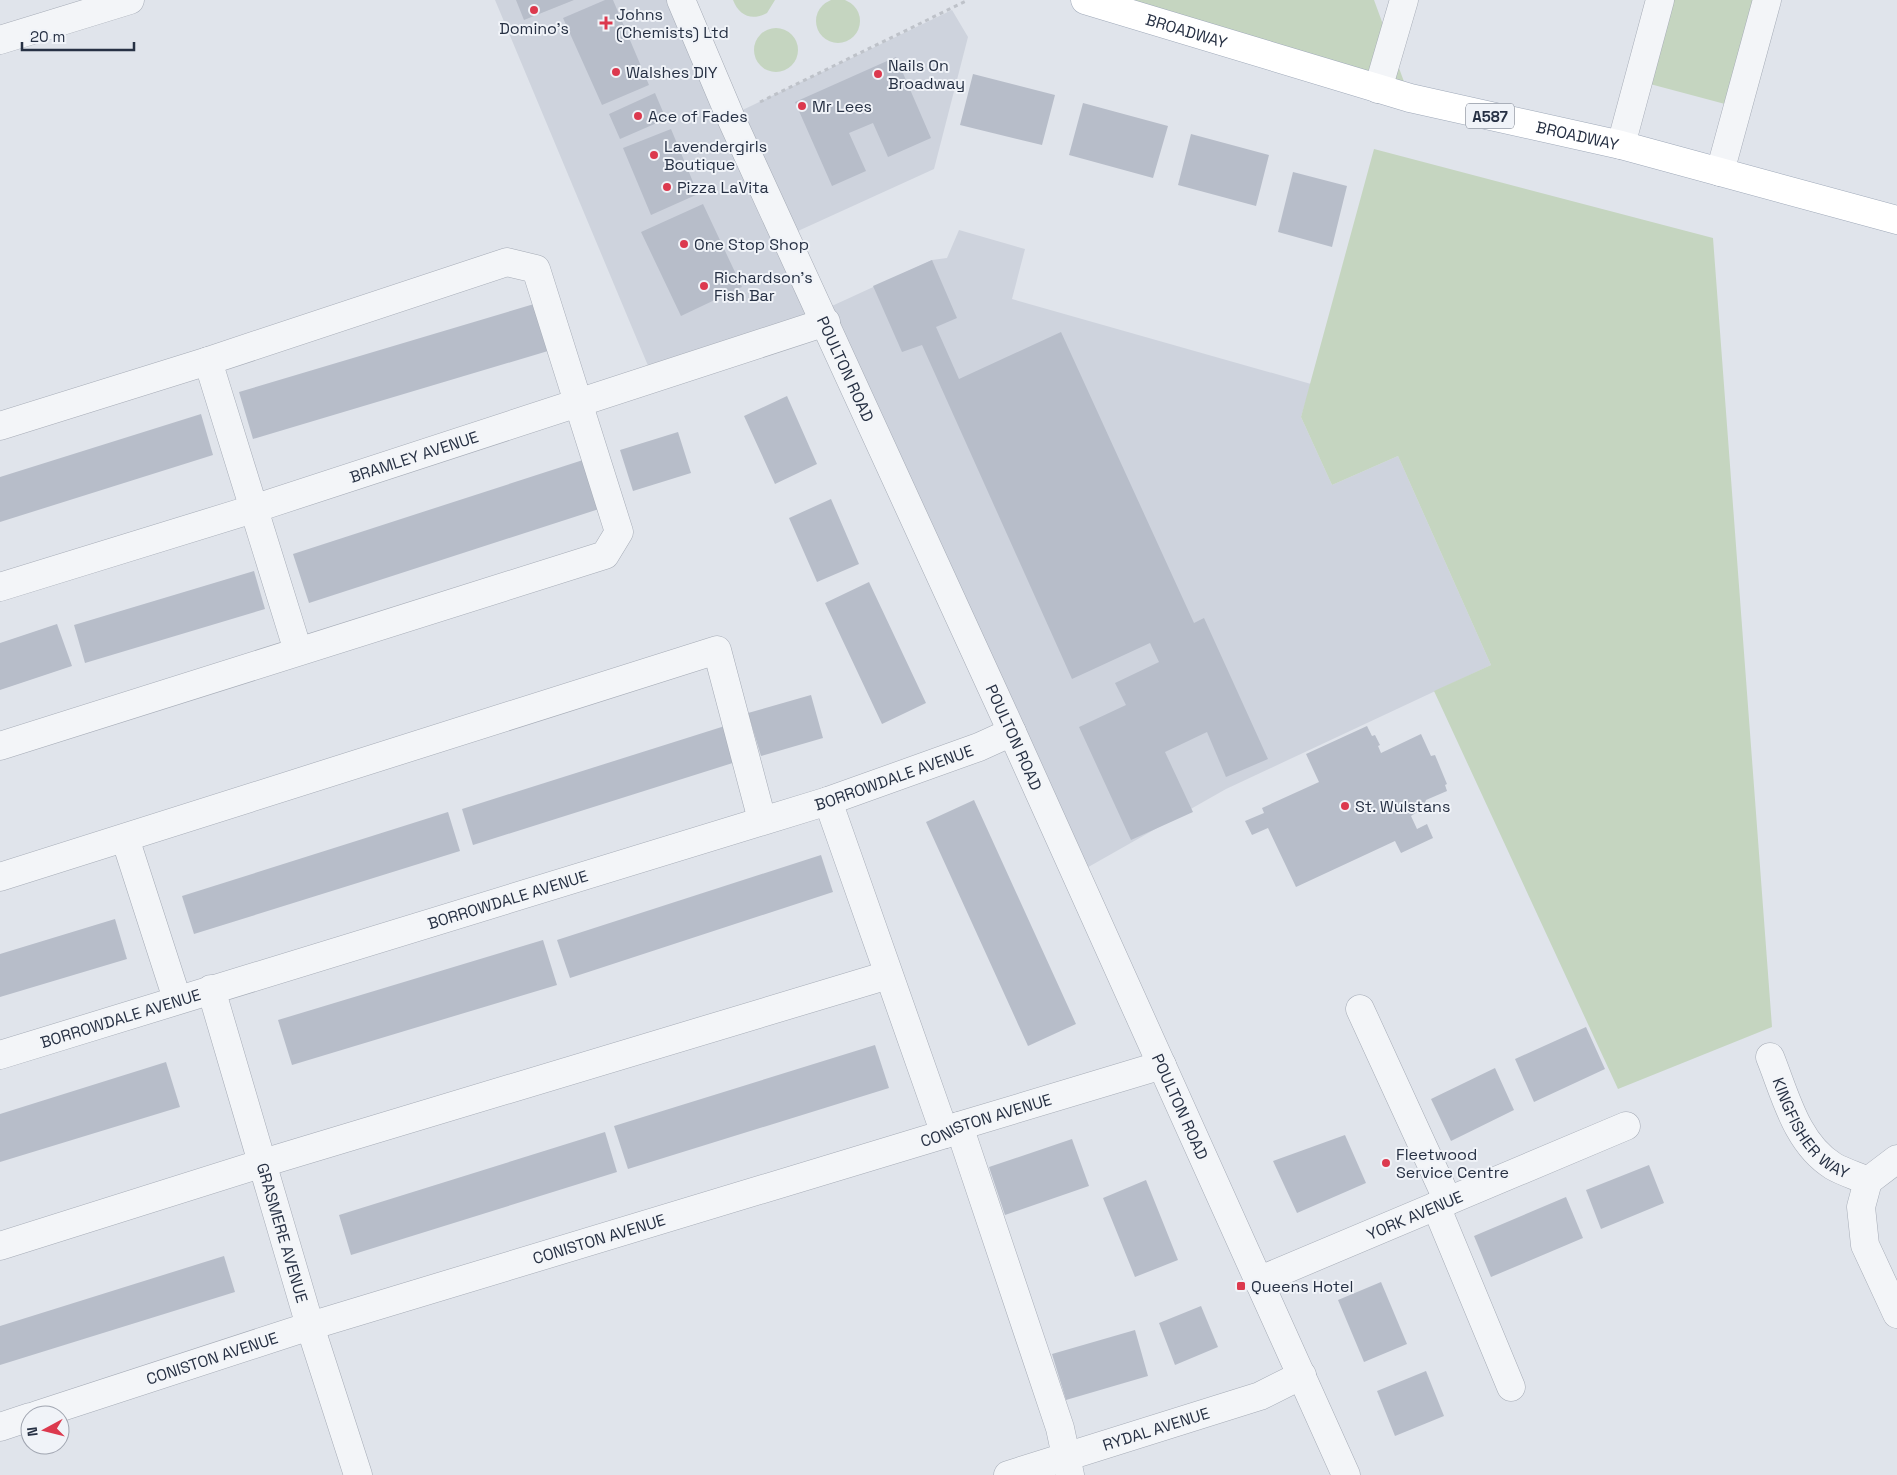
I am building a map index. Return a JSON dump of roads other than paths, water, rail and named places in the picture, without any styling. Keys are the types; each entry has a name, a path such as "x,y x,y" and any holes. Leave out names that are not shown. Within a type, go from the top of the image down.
{"main road":[{"name":"BROADWAY","path":"1085,0 1378,89 1621,145 1897,220"}],"street":[{"path":"0,40 130,0"},
{"name":"POULTON ROAD","path":"680,0 730,116 826,322 1012,732 1346,1475"},
{"path":"1378,89 1404,0"},
{"path":"1621,145 1660,0"},
{"path":"1720,172 1766,0"},
{"path":"0,426 208,361 507,262 536,269 619,532 605,555 0,746"},
{"name":"BRAMLEY AVENUE","path":"0,586 254,508 579,402 654,380 826,322"},
{"path":"208,361 298,651"},
{"path":"0,877 717,650 762,820"},
{"name":"BORROWDALE AVENUE","path":"0,1055 177,999 828,801 979,747 1012,732"},
{"path":"828,801 888,974 952,1130 1069,1466"},
{"path":"125,838 177,999"},
{"path":"0,1246 263,1163 888,974"},
{"name":"GRASMERE AVENUE","path":"211,989 310,1326 358,1475"},
{"path":"1360,1009 1442,1204 1511,1387"},
{"name":"KINGFISHER WAY","path":"1770,1057 1798,1125 1811,1148 1833,1166 1868,1181"},
{"name":"CONISTON AVENUE","path":"68,1405 310,1326 1162,1065"},
{"name":"YORK AVENUE","path":"1258,1281 1626,1126"},
{"name":"KINGFISHER WAY","path":"1897,1159 1868,1181 1861,1207 1866,1245 1897,1314"},
{"name":"RYDAL AVENUE","path":"1008,1475 1069,1466 1260,1396 1302,1375"},
{"path":"0,1427 20,1420"}],"place":[{"name":"Domino's","path":"534,10"},
{"name":"Johns (Chemists) Ltd","path":"606,23"},
{"name":"Walshes DIY","path":"616,72"},
{"name":"Nails On Broadway","path":"878,74"},
{"name":"Mr Lees","path":"802,106"},
{"name":"Ace of Fades","path":"638,116"},
{"name":"Lavendergirls Boutique","path":"654,155"},
{"name":"Pizza LaVita","path":"667,187"},
{"name":"One Stop Shop","path":"684,244"},
{"name":"Richardson's Fish Bar","path":"704,286"},
{"name":"St. Wulstans","path":"1345,806"},
{"name":"Fleetwood Service Centre","path":"1386,1163"},
{"name":"Queens Hotel","path":"1241,1286"}]}
